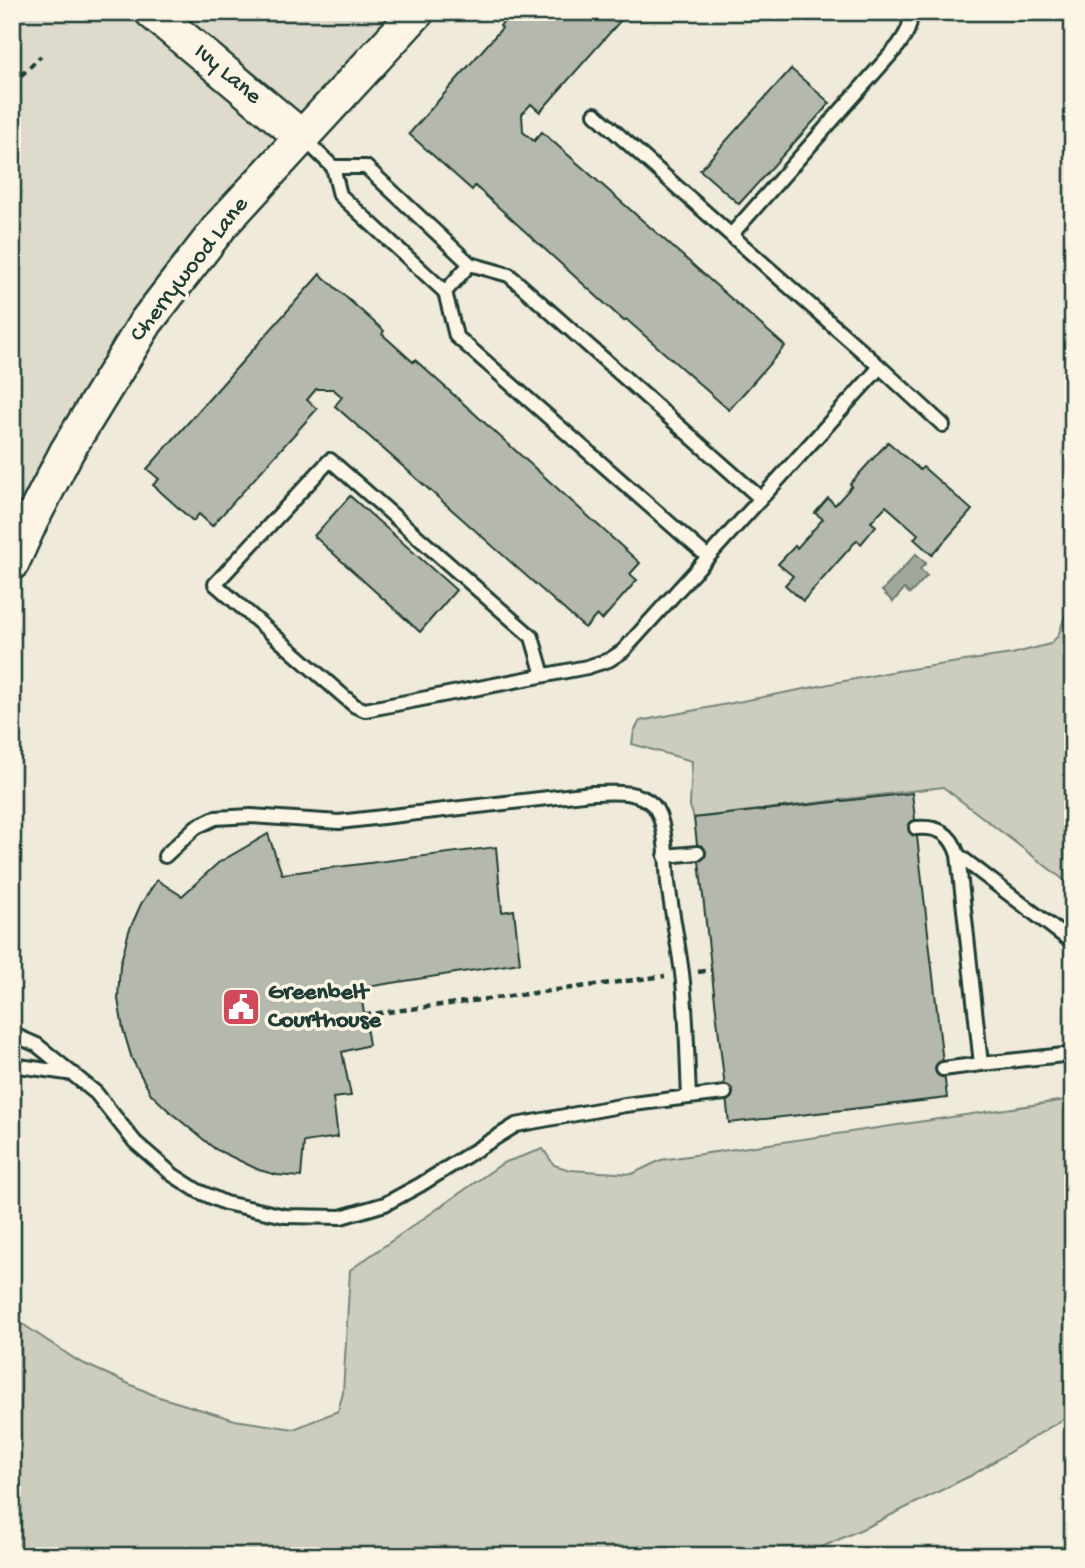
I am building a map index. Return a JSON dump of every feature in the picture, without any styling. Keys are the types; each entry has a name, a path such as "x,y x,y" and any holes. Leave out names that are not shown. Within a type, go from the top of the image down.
{"street":[{"name":"Ivy Lane","path":"152,12 303,138"},
{"name":"Cherrywood Lane","path":"12,563 67,451 146,322 222,223 417,12"}],"lane":[{"path":"731,235 898,46 908,31 911,18 909,12"},
{"path":"595,114 943,425"},
{"path":"303,138 334,167 340,195 444,292 456,337 708,557"},
{"path":"334,167 366,167 470,264 509,275 760,497"},
{"path":"444,292 470,264"},
{"path":"543,675 532,637 330,460 215,584 355,706 365,710 587,667 609,660 649,623 880,367"},
{"path":"165,856 197,827 215,818 251,816 339,822 592,793 640,796 654,806 664,832 682,974 689,1097"},
{"path":"916,828 926,827 942,831 952,840 958,855 982,1064"},
{"path":"665,856 698,853"},
{"path":"958,855 1073,943"},
{"path":"12,1034 37,1045 74,1074 96,1093 135,1142 190,1186 225,1203 254,1211 302,1218 341,1217 385,1204 516,1125 625,1104 725,1093"},
{"path":"943,1069 1073,1054"},
{"path":"12,1065 74,1074"}],"path":[{"path":"12,84 41,56"},
{"path":"364,1015 711,970"}],"shaded area":[{"path":"12,12 417,12 222,224 12,563"},
{"path":"916,554 926,563 920,569 927,576 910,594 904,589 893,602 882,591"},
{"path":"1073,594 1073,887 943,787 694,818 690,806 692,761 632,744 634,731 640,721 891,672 1012,654 1050,644 1058,636"},
{"path":"1073,1099 1073,1413 972,1475 802,1556 12,1556 12,1317 78,1361 156,1396 235,1420 294,1429 338,1411 343,1393 350,1270 503,1163 543,1149 554,1165 570,1170 632,1174 661,1160"}],"building":[{"path":"512,12 628,12 540,112 531,104 522,114 523,132 534,141 542,132 785,346 729,410 626,319 624,321 475,186 472,190 409,134 502,28 500,26"},
{"path":"791,69 830,103 739,204 700,170"},
{"path":"320,274 384,331 382,334 413,362 415,360 640,563 630,574 637,580 602,620 597,615 585,628 335,406 342,397 333,389 316,389 307,400 317,409 212,526 199,514 193,521 153,485 159,479 147,469"},
{"path":"888,442 920,470 923,467 972,510 932,555 914,539 918,534 886,506 871,522 876,526 861,544 857,540 803,601 785,585 793,576 778,564 795,546 797,548 823,519 815,513 828,498 835,505"},
{"path":"350,496 456,590 420,632 314,536"},
{"path":"912,793 947,1098 729,1123 694,818"},
{"name":"Greenbelt Courthouse","path":"268,834 282,874 496,847 502,912 514,910 520,963 360,988 369,1045 342,1052 351,1096 333,1098 338,1137 304,1142 301,1177 259,1170 215,1149 151,1094 132,1059 118,999 120,965 129,931 141,904 157,880 182,896 218,863"}],"place":[{"name":"Greenbelt Courthouse","path":"241,1007"}]}
